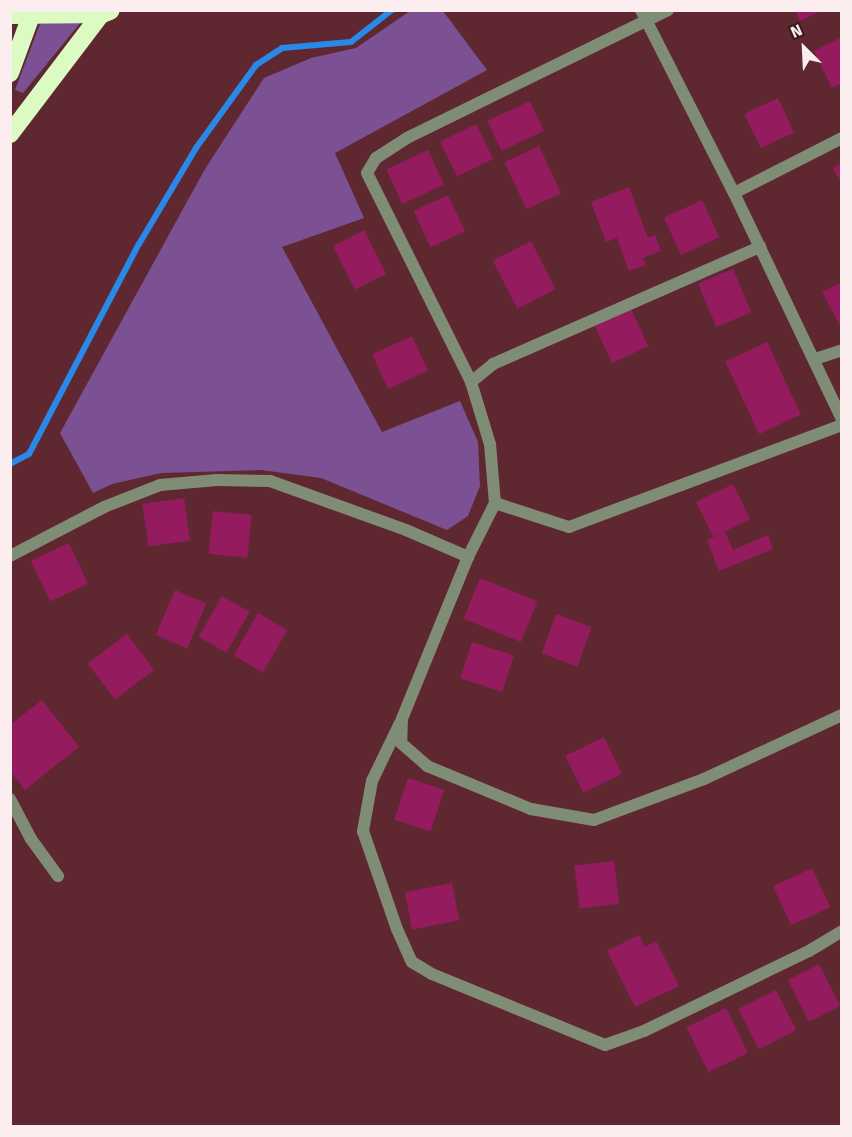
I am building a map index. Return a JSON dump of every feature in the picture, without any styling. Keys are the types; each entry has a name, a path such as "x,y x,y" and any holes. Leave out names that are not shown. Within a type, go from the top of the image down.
{"highway":[{"path":"10,15 106,12"},
{"path":"10,134 106,12"},
{"path":"10,73 32,13"}],"street":[{"path":"668,10 644,15 407,138 376,158 367,173 471,382 490,444 495,503 468,557 402,719 372,781 363,831 397,929 412,962 432,974 605,1044 675,1016 809,951 842,931"},
{"path":"644,15 734,193 842,419"},
{"path":"734,193 842,138"},
{"path":"471,382 493,364 760,247"},
{"path":"814,359 842,350"},
{"path":"495,503 569,527 842,424"},
{"path":"10,556 104,507 160,485 228,480 270,481 314,494 468,557"},
{"path":"402,719 401,743 427,766 531,809 594,820 704,779 842,715"},
{"path":"10,799 31,838 58,876"}],"shaded area":[{"path":"410,11 443,11 487,70 335,153 364,218 282,247 382,432 460,401 478,442 480,486 468,516 447,530 321,478 261,470 161,473 112,484 93,493 60,433 205,169 264,78 311,58 356,48"},
{"path":"81,22 23,93 15,90 40,24"}],"building":[{"path":"795,10 823,10 800,21"},
{"path":"842,37 842,83 832,88 814,51"},
{"path":"778,98 794,132 761,148 744,114"},
{"path":"530,101 544,131 501,151 487,121"},
{"path":"476,124 493,159 457,177 440,142"},
{"path":"539,146 561,193 527,209 505,162"},
{"path":"428,150 444,184 402,204 386,169"},
{"path":"842,163 842,185 833,168"},
{"path":"629,187 648,238 655,235 661,251 643,258 646,265 629,271 617,238 606,242 591,202"},
{"path":"448,195 465,231 430,247 414,211"},
{"path":"702,200 719,237 681,255 664,218"},
{"path":"364,230 386,274 355,290 333,246"},
{"path":"531,241 556,289 517,309 493,261"},
{"path":"733,269 751,312 716,327 698,284"},
{"path":"842,282 842,323 839,324 822,292"},
{"path":"631,309 648,346 612,363 595,326"},
{"path":"412,336 428,370 388,389 372,355"},
{"path":"767,342 801,415 759,434 725,361"},
{"path":"733,484 750,519 713,537 696,502"},
{"path":"184,498 190,541 148,546 142,504"},
{"path":"213,511 252,515 247,558 209,554"},
{"path":"725,532 733,550 768,535 773,549 719,571 707,540"},
{"path":"69,543 88,584 50,602 31,561"},
{"path":"480,578 537,601 521,642 464,619"},
{"path":"175,590 206,603 187,648 156,635"},
{"path":"222,596 250,612 226,653 198,637"},
{"path":"258,613 287,630 263,672 234,655"},
{"path":"556,614 592,627 577,666 542,653"},
{"path":"127,634 154,670 115,699 88,663"},
{"path":"472,642 514,656 502,692 460,678"},
{"path":"42,700 79,747 25,790 10,771 10,725"},
{"path":"604,737 622,774 583,793 565,756"},
{"path":"408,778 444,790 431,832 394,820"},
{"path":"614,861 619,904 580,909 574,866"},
{"path":"812,868 830,907 791,925 773,886"},
{"path":"452,883 459,920 412,929 405,892"},
{"path":"639,935 645,947 656,941 679,986 635,1007 607,951"},
{"path":"819,964 840,1006 809,1022 788,980"},
{"path":"776,990 796,1030 759,1049 739,1009"},
{"path":"726,1008 748,1053 708,1072 686,1027"}],"waterway":[{"path":"10,464 29,454 139,244 196,148 256,65 282,48 351,42 392,10"}]}
